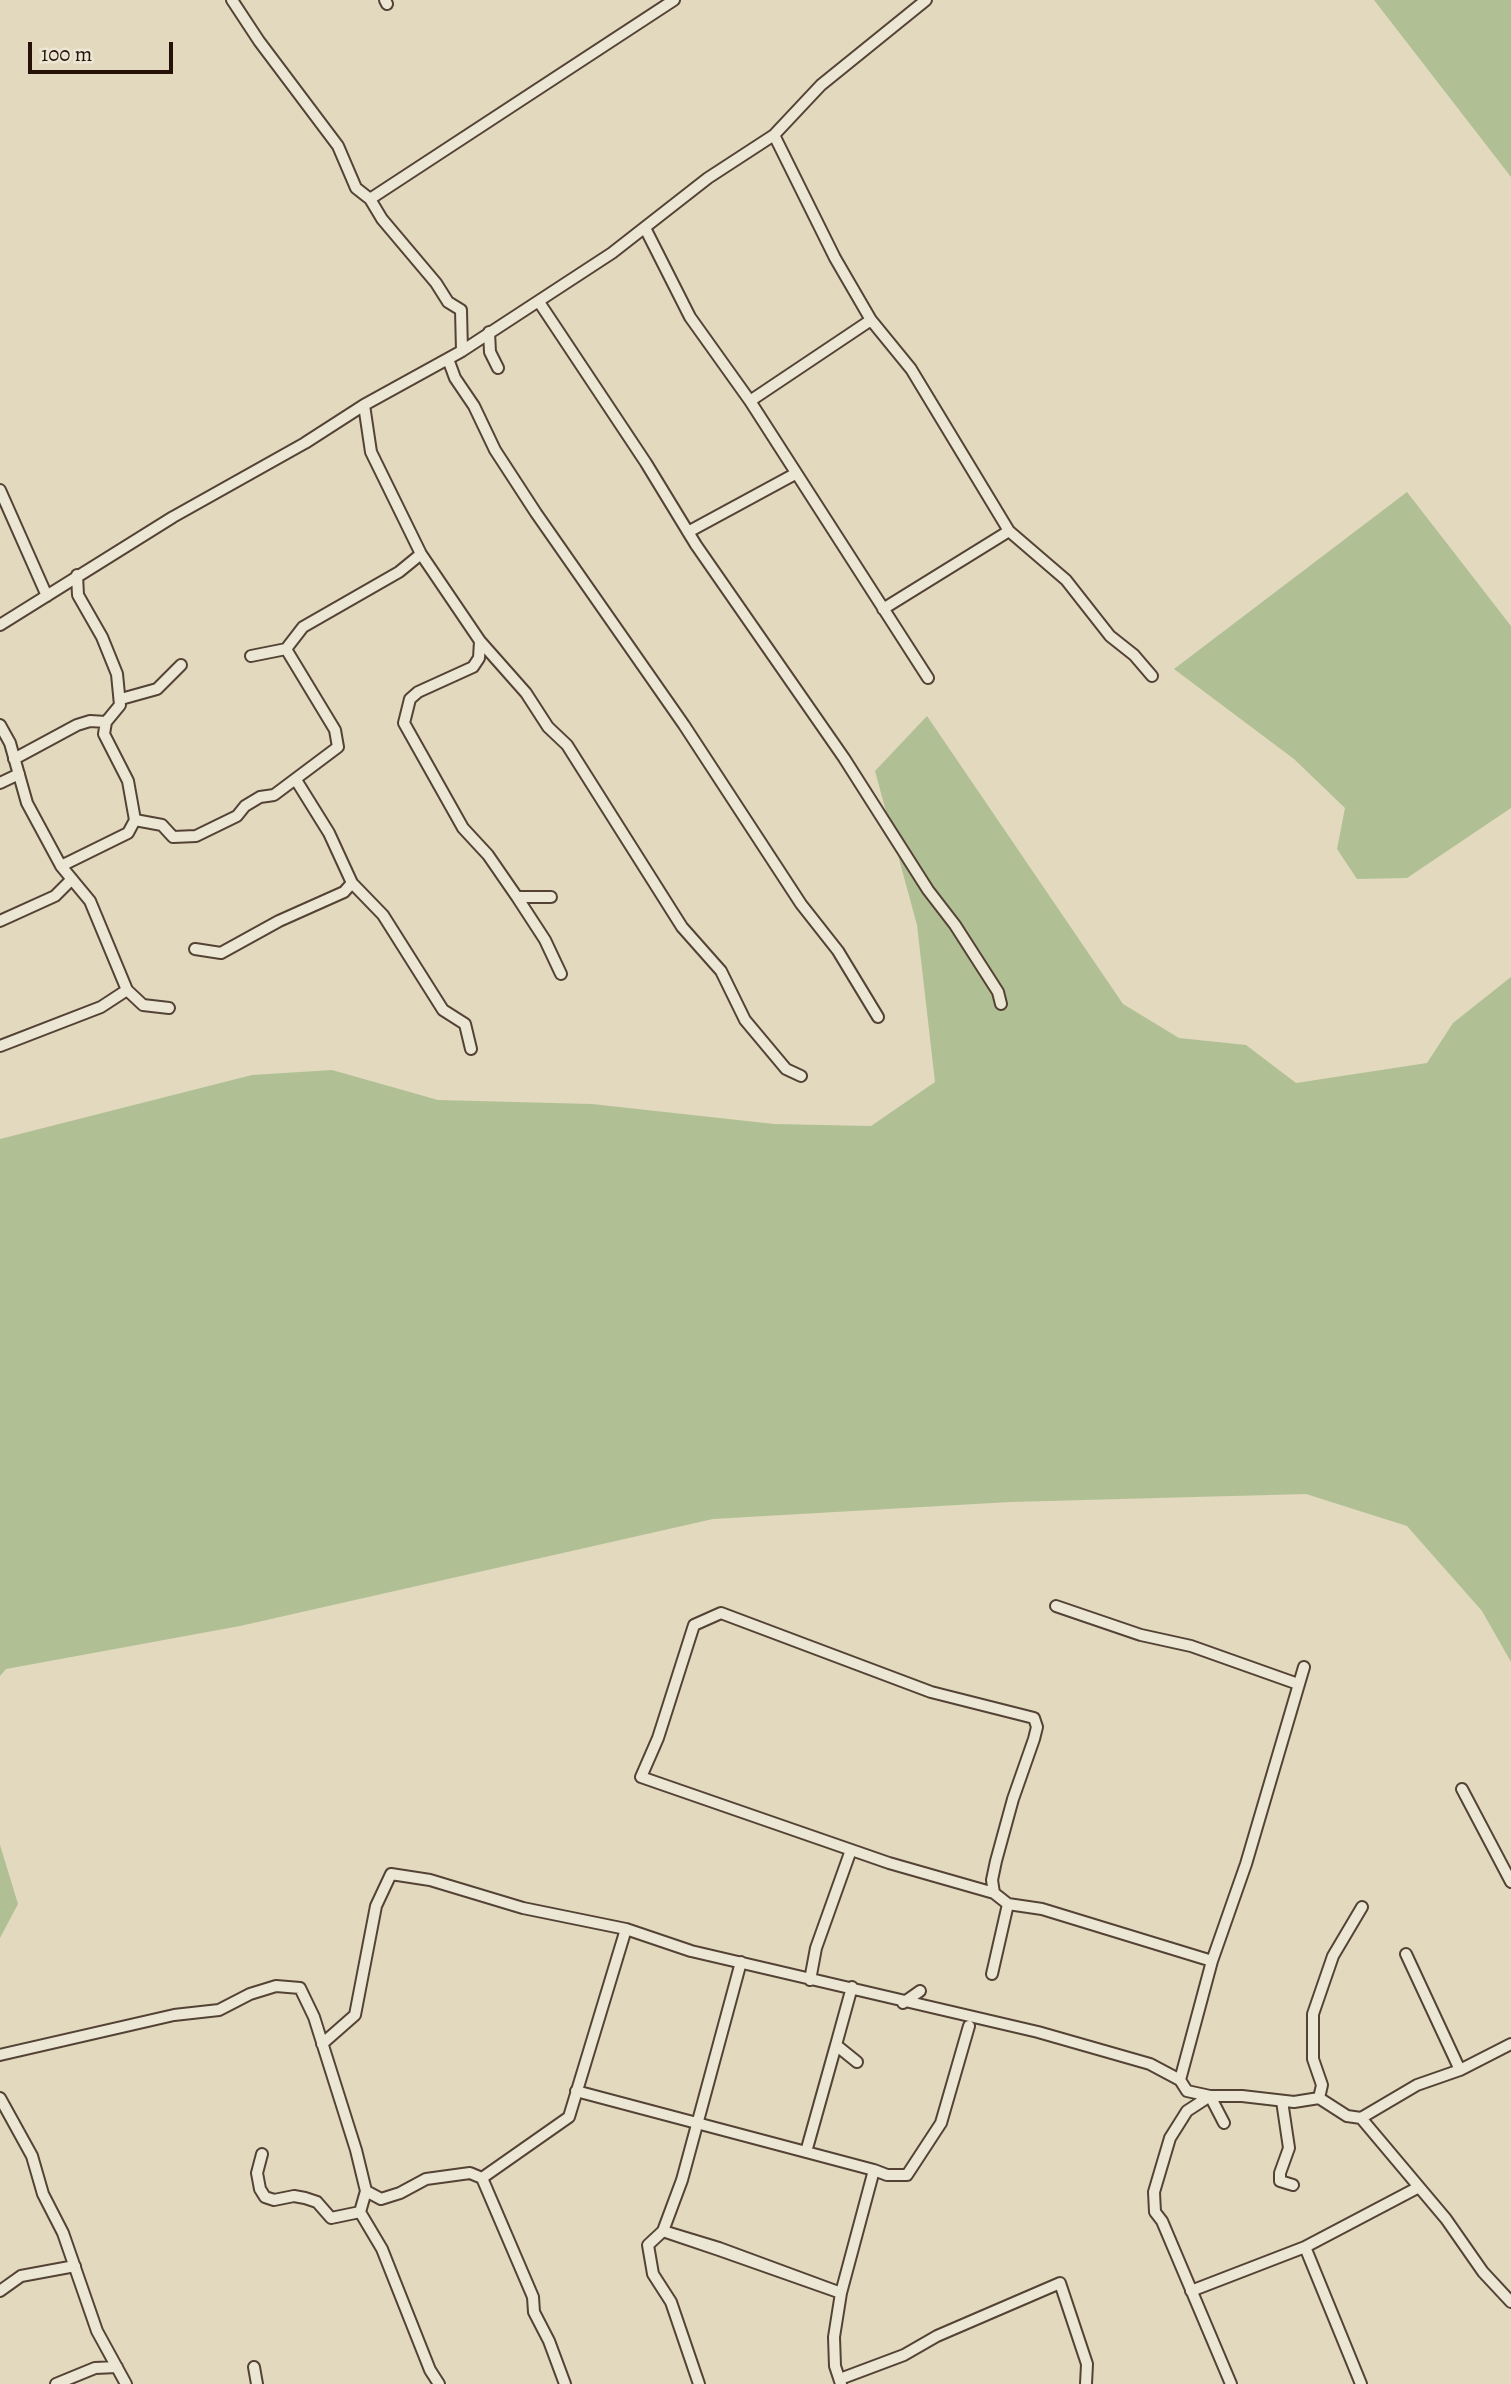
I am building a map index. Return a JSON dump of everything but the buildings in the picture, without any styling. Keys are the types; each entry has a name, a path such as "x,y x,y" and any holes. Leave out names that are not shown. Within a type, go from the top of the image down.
{"street":[{"path":"232,0 259,41 338,146 356,188 370,199 382,219 436,283 448,302 461,310 462,351"},
{"path":"370,199 674,0"},
{"path":"0,625 77,575 253,470 305,443 364,405 462,351 539,302 645,228 708,178 774,135 821,85 926,0"},
{"path":"774,135 835,258 871,320 911,369 1009,531 1066,580 1110,636 1134,655 1152,676"},
{"path":"645,228 690,317 750,401 928,678"},
{"path":"539,302 646,463 688,532 844,758 928,890 956,925 998,992 1001,1004"},
{"path":"750,401 871,320"},
{"path":"489,332 490,352 498,368"},
{"path":"448,359 455,378 474,406 495,450 536,513 684,725 801,904 838,951 878,1017"},
{"path":"364,405 371,452 421,554 480,641 526,693 548,727 567,745 682,927 721,971 745,1020 786,1069 801,1076"},
{"path":"688,532 795,474"},
{"path":"0,490 47,596"},
{"path":"883,610 1009,531"},
{"path":"251,656 286,649 303,627 399,572 421,554"},
{"path":"77,575 78,595 113,661 121,699"},
{"path":"480,641 479,658 473,667 418,692 410,699 404,723 463,828 488,855 517,897 545,940 561,974"},
{"path":"135,820 162,825 173,837 196,835 237,816 245,806 260,797 274,795 338,747 338,740 326,714 286,649"},
{"path":"61,866 128,833 135,820 128,781 104,734 106,722 121,699 156,689 181,665"},
{"path":"14,759 77,725 90,721 106,722"},
{"path":"0,725 10,743 27,803 61,866 94,910 127,990 143,1005 169,1008"},
{"path":"0,783 19,774"},
{"path":"296,780 329,833 352,883 383,915 443,1010 465,1024 471,1049"},
{"path":"0,921 55,896 72,879"},
{"path":"195,949 221,953 279,921 344,891 352,883"},
{"path":"517,897 551,897"},
{"path":"0,1046 101,1007 127,990"},
{"path":"1056,1606 1141,1635 1191,1646 1298,1684"},
{"path":"994,1893 992,1880 996,1861 1013,1799 1034,1739 1037,1727 1034,1718 931,1692 721,1613 694,1625 658,1738 641,1777 851,1850 994,1893 1008,1904 1042,1909 1212,1961"},
{"path":"1180,2080 1212,1961 1246,1864 1304,1667"},
{"path":"1462,1789 1511,1882"},
{"path":"810,1980 816,1948 851,1850"},
{"path":"322,2043 355,2015 376,1906 391,1874 430,1880 523,1908 626,1929 691,1951 810,1980 852,1987 902,2003 1038,2032 1150,2064 1180,2080 1187,2091 1187,2112"},
{"path":"992,1974 1008,1904"},
{"path":"1319,2098 1322,2085 1313,2059 1312,2014 1333,1956 1362,1907"},
{"path":"482,2178 564,2123 626,1929"},
{"path":"1406,1954 1460,2070"},
{"path":"699,2384 671,2302 653,2274 648,2245 663,2231 699,2124 741,1962"},
{"path":"0,2055 174,2015 219,2010 250,1994 288,1984 300,1988 322,2043 366,2191 360,2212 383,2249 430,2370 439,2384"},
{"path":"806,2152 852,1987"},
{"path":"902,2003 920,1991"},
{"path":"576,2091 887,2175 907,2175 941,2123 969,2026"},
{"path":"1187,2091 1210,2096 1242,2095 1282,2101 1319,2098 1347,2116 1361,2118 1417,2085 1460,2070 1511,2044"},
{"path":"836,2045 857,2062"},
{"path":"1210,2096 1187,2112 1170,2138 1154,2192 1155,2212 1162,2221 1231,2384"},
{"path":"1210,2096 1224,2123"},
{"path":"0,2098 32,2155 43,2194 75,2266 97,2331 126,2384"},
{"path":"1282,2101 1289,2148 1280,2173 1280,2181 1293,2185"},
{"path":"1361,2118 1446,2219 1483,2272 1511,2302"},
{"path":"262,2154 257,2173 260,2189 265,2197 274,2200 294,2196 305,2198 317,2203 331,2218 360,2212"},
{"path":"874,2170 841,2293 834,2337 835,2366 841,2381 1060,2283 1087,2364 1086,2384"},
{"path":"366,2191 381,2199 400,2193 426,2179 470,2173 482,2178 533,2297 534,2312 549,2340 565,2384"},
{"path":"1191,2291 1305,2247 1419,2187"},
{"path":"663,2231 841,2293"},
{"path":"1305,2247 1361,2384"},
{"path":"0,2291 21,2276 75,2266"},
{"path":"57,2384 95,2368 117,2367"},
{"path":"254,2367 257,2384"}],"green space":[{"path":"1374,0 1511,0 1511,177"},
{"path":"1407,492 1511,626 1511,808 1407,878 1357,879 1337,849 1345,808 1294,759 1174,669"},
{"path":"927,716 1123,1004 1179,1038 1246,1045 1296,1083 1427,1063 1453,1023 1511,977 1511,1662 1482,1611 1407,1526 1306,1494 1010,1502 713,1519 240,1626 6,1669 0,1676 0,1139 252,1075 332,1070 438,1100 592,1104 774,1124 871,1126 935,1082 917,925 875,771"},
{"path":"0,1845 18,1904 0,1938"}]}
